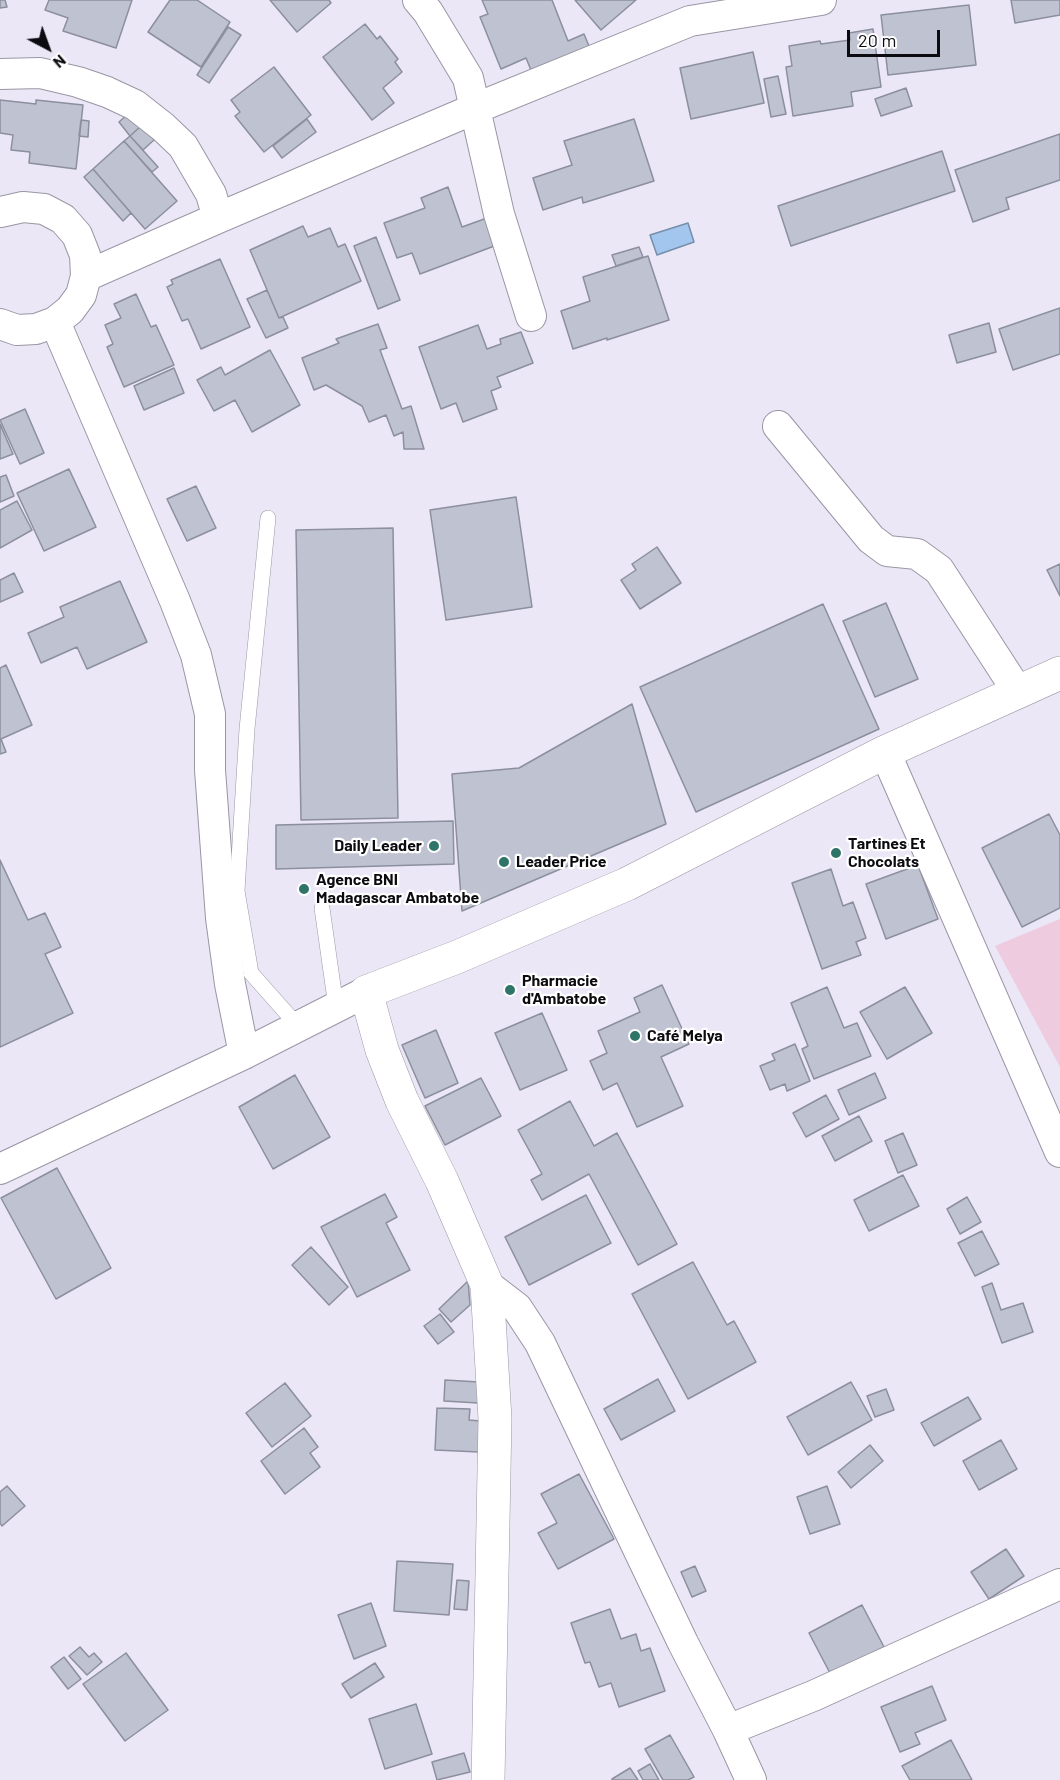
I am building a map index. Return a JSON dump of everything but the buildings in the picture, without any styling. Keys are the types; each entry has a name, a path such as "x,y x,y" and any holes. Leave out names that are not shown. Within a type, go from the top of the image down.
{"street":[{"path":"418,0 428,12 468,78 499,214 531,316"},
{"path":"86,276 474,109 690,21 821,0"},
{"path":"0,74 39,73 78,82 135,105 183,146 210,194 218,218"},
{"path":"0,324 17,330 36,329 55,322 70,310 81,294 86,276 86,255 77,235 63,219 44,209 23,207 1,210"},
{"path":"55,322 196,655 210,714 210,770 220,918 244,1054"},
{"path":"778,426 871,539 887,551 917,554 939,570 1018,692"},
{"path":"0,1169 244,1054 366,992 457,957 627,884 885,752 1060,673"},
{"path":"885,752 1060,1152"},
{"path":"366,992 382,1050 402,1101 442,1181 487,1285 495,1419 488,1780"},
{"path":"487,1285 517,1308 540,1343 751,1780"},
{"path":"728,1730 813,1696 1060,1584"}],"lane":[{"path":"268,518 247,729 237,891 251,973 298,1026"},
{"path":"322,908 336,1007"}],"shaded area":[{"path":"1060,919 1060,1067 995,946"}],"water":[{"path":"688,223 694,242 657,255 650,235"}],"place":[{"name":"Daily Leader","path":"434,846"},
{"name":"Tartines Et Chocolats","path":"836,853"},
{"name":"Leader Price","path":"504,862"},
{"name":"Agence BNI Madagascar Ambatobe","path":"304,889"},
{"name":"Pharmacie d'Ambatobe","path":"510,990"},
{"name":"Café Melya","path":"635,1036"}]}
